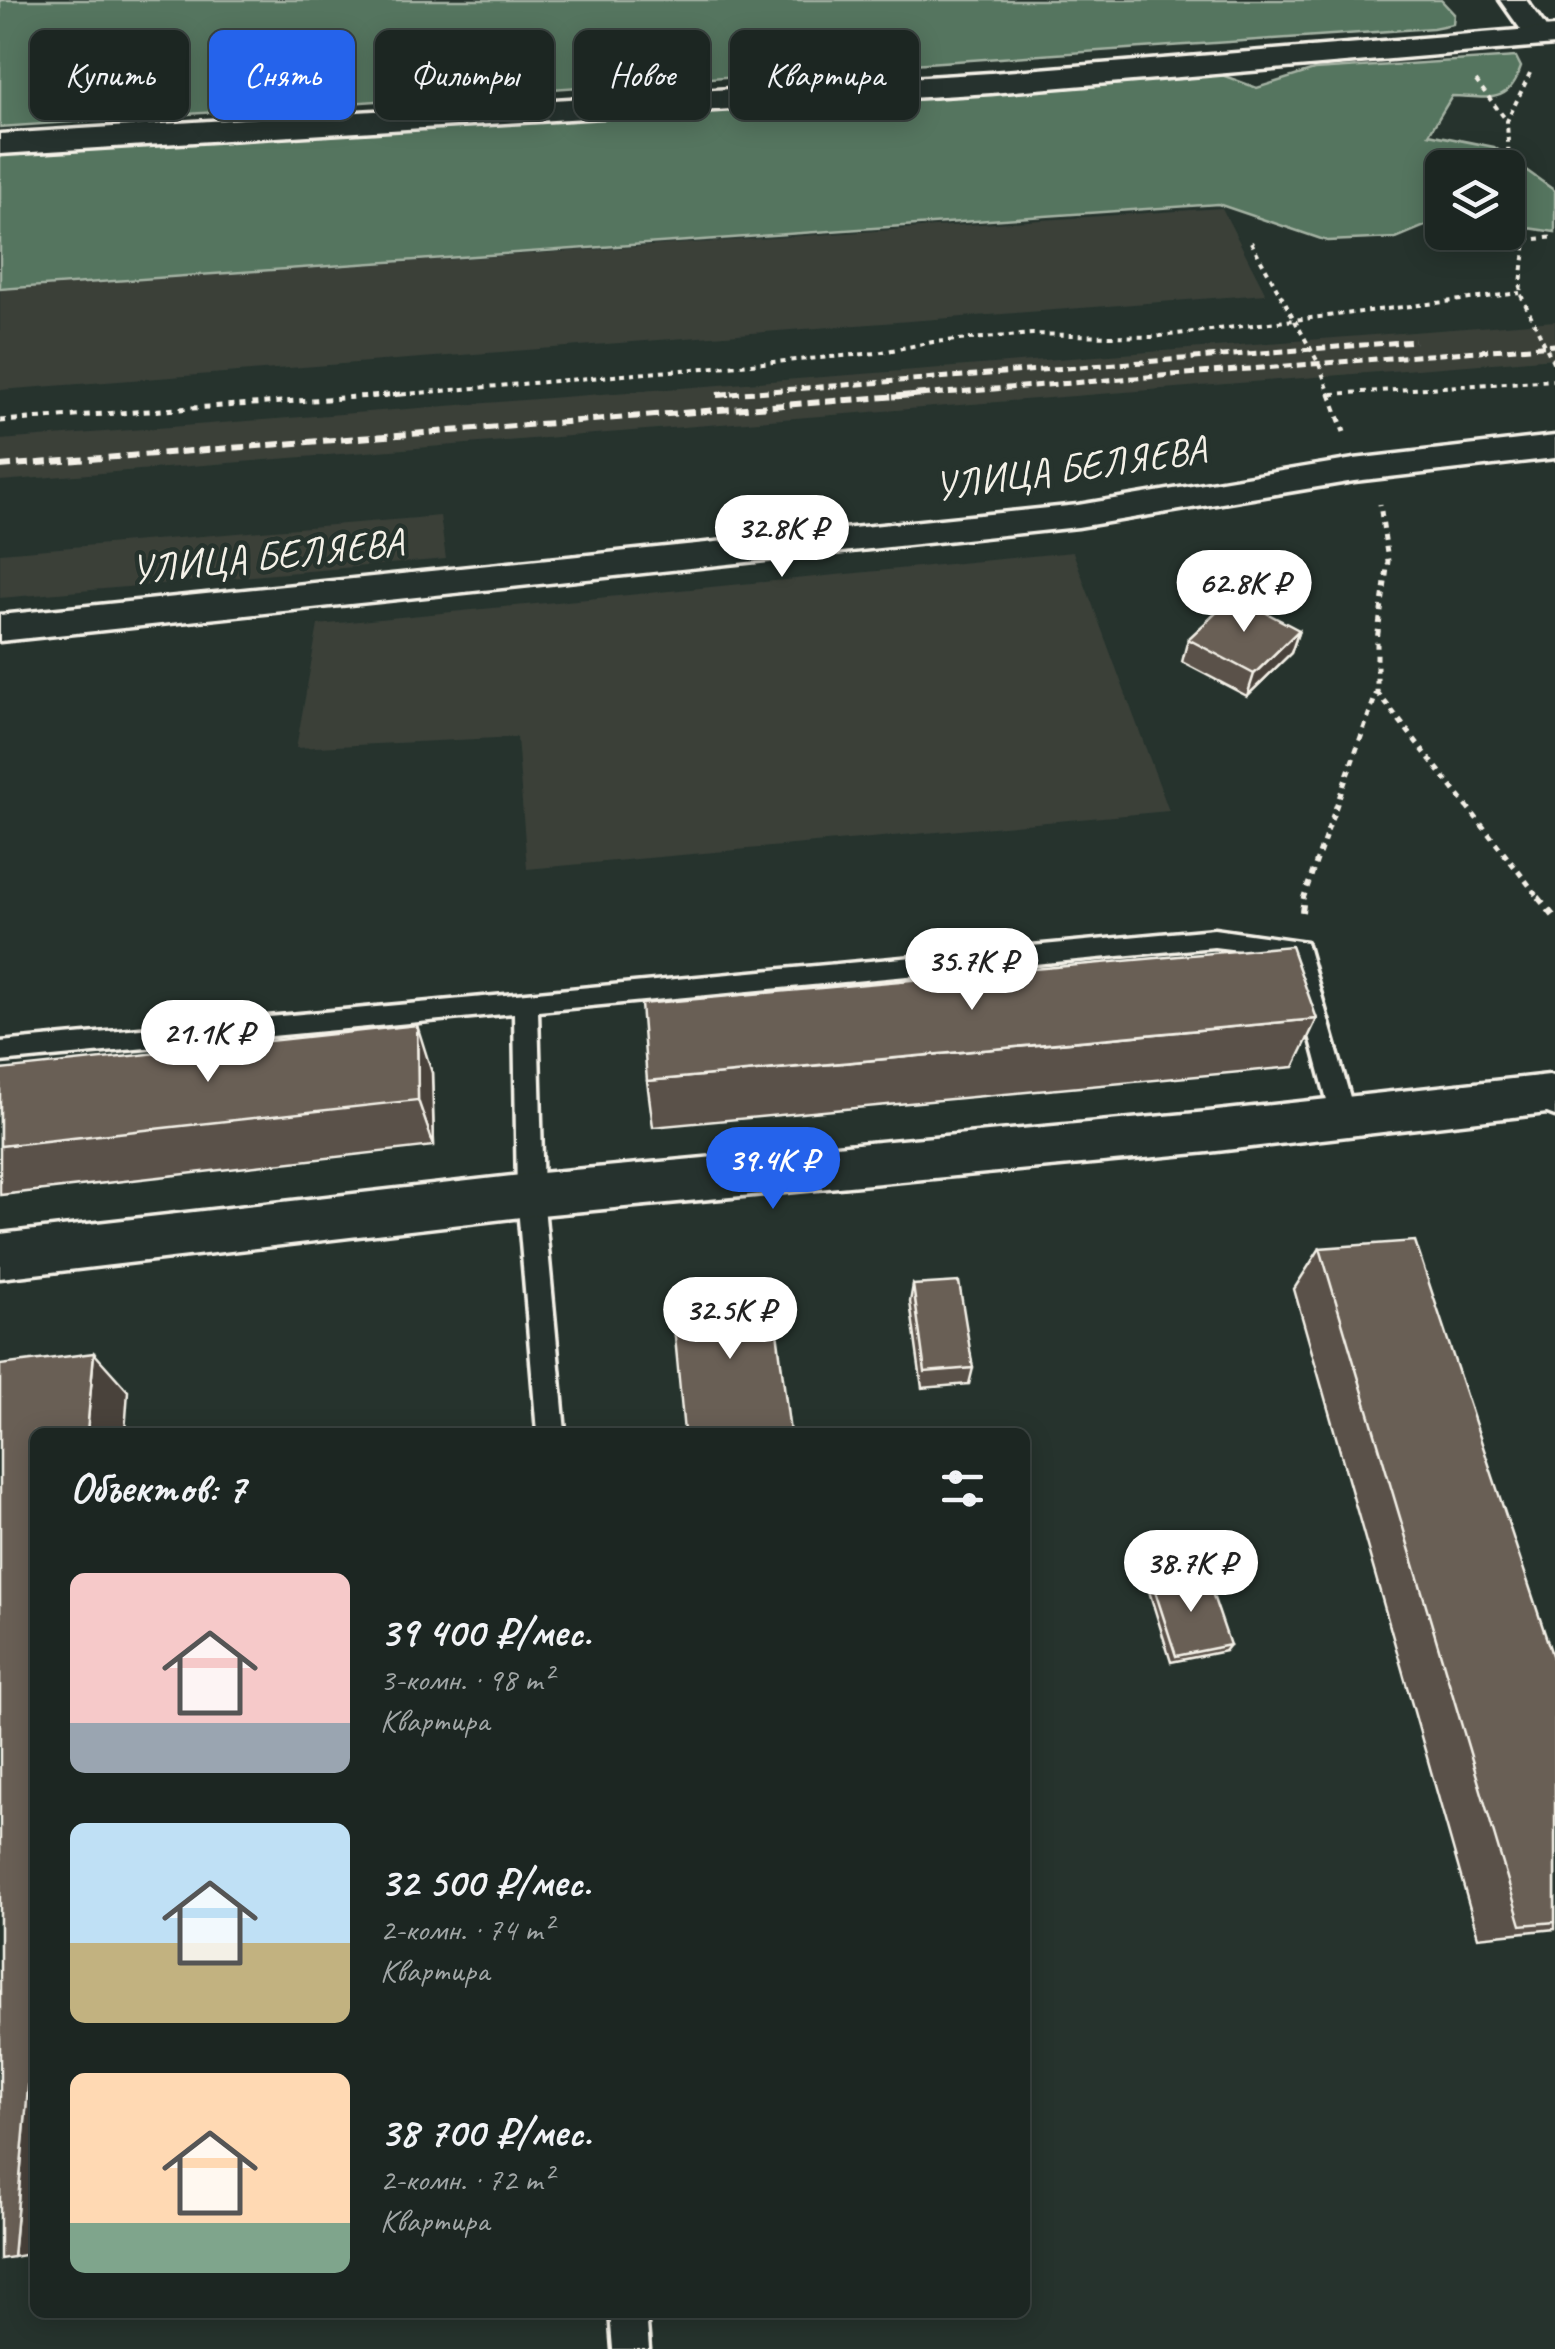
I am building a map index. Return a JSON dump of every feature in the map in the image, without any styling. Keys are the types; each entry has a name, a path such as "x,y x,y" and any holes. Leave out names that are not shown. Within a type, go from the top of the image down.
{"street":[{"path":"1513,0 1548,37"},
{"path":"0,144 991,83 1548,37"},
{"name":"УЛИЦА БЕЛЯЕВА","path":"0,628 1078,516 1354,470 1555,447"},
{"path":"0,1256 530,1195 1208,1132 1549,1094 1555,1097"}],"lane":[{"path":"0,1052 1214,938 1298,948 1343,1115"},
{"path":"526,1004 530,1195 551,1428"},
{"path":"628,2318 631,2349"}],"path":[{"path":"1548,37 1508,122 1510,188 1526,240 1520,292 1555,366"},
{"path":"1467,70 1508,122"},
{"path":"1526,240 1555,237"},
{"path":"1251,242 1332,394 1354,470 1380,501 1388,561 1377,640 1377,692 1305,886 1298,948"},
{"path":"0,421 355,398 610,373 877,353 934,342 1034,334 1152,337 1520,292"},
{"path":"1332,394 1555,380"},
{"path":"1377,692 1555,918"}],"shaded area":[{"path":"1222,208 1266,294 0,390 0,289"},
{"path":"1555,321 1555,358 0,481 0,440"},
{"path":"440,516 446,559 0,598 0,553"},
{"path":"1073,552 1169,811 527,869 517,737 296,748 318,625"}],"green space":[{"path":"0,0 1441,0 1454,14 1453,24 1433,28 919,64 919,30 730,30 730,77 710,78 710,30 574,30 574,87 554,89 554,30 375,30 375,101 355,102 355,30 209,30 209,113 189,114 189,30 30,30 30,120 101,120 0,127"},
{"path":"1516,57 1521,67 1503,94 1486,98 1452,96 1429,134 1498,150 1425,150 1425,226 1396,238 1327,241 1218,204 0,289 0,155 574,116 574,120 710,120 710,107 730,105 730,120 919,120 919,93 1178,75 1222,75 1257,88 1314,70"},
{"path":"1525,169 1555,191 1555,232 1525,228"}],"building":[{"path":"1234,596 1299,630 1254,674 1188,639"},
{"path":"1291,946 1317,1019 647,1081 641,1004"},
{"path":"417,1025 418,1100 0,1146 0,1070"},
{"path":"1415,1241 1555,1664 1555,1922 1521,1925 1320,1248"},
{"path":"959,1282 973,1368 925,1372 913,1285"},
{"path":"771,1285 789,1428 684,1428 671,1295"},
{"path":"94,1353 87,1428 30,1428 30,2065 13,2257 0,2259 0,1365"},
{"path":"1206,1575 1230,1645 1176,1656 1153,1585"}],"railway":[{"path":"730,394 717,395 1415,341"},
{"path":"893,397 1555,345"},
{"path":"0,466 925,394"}]}
